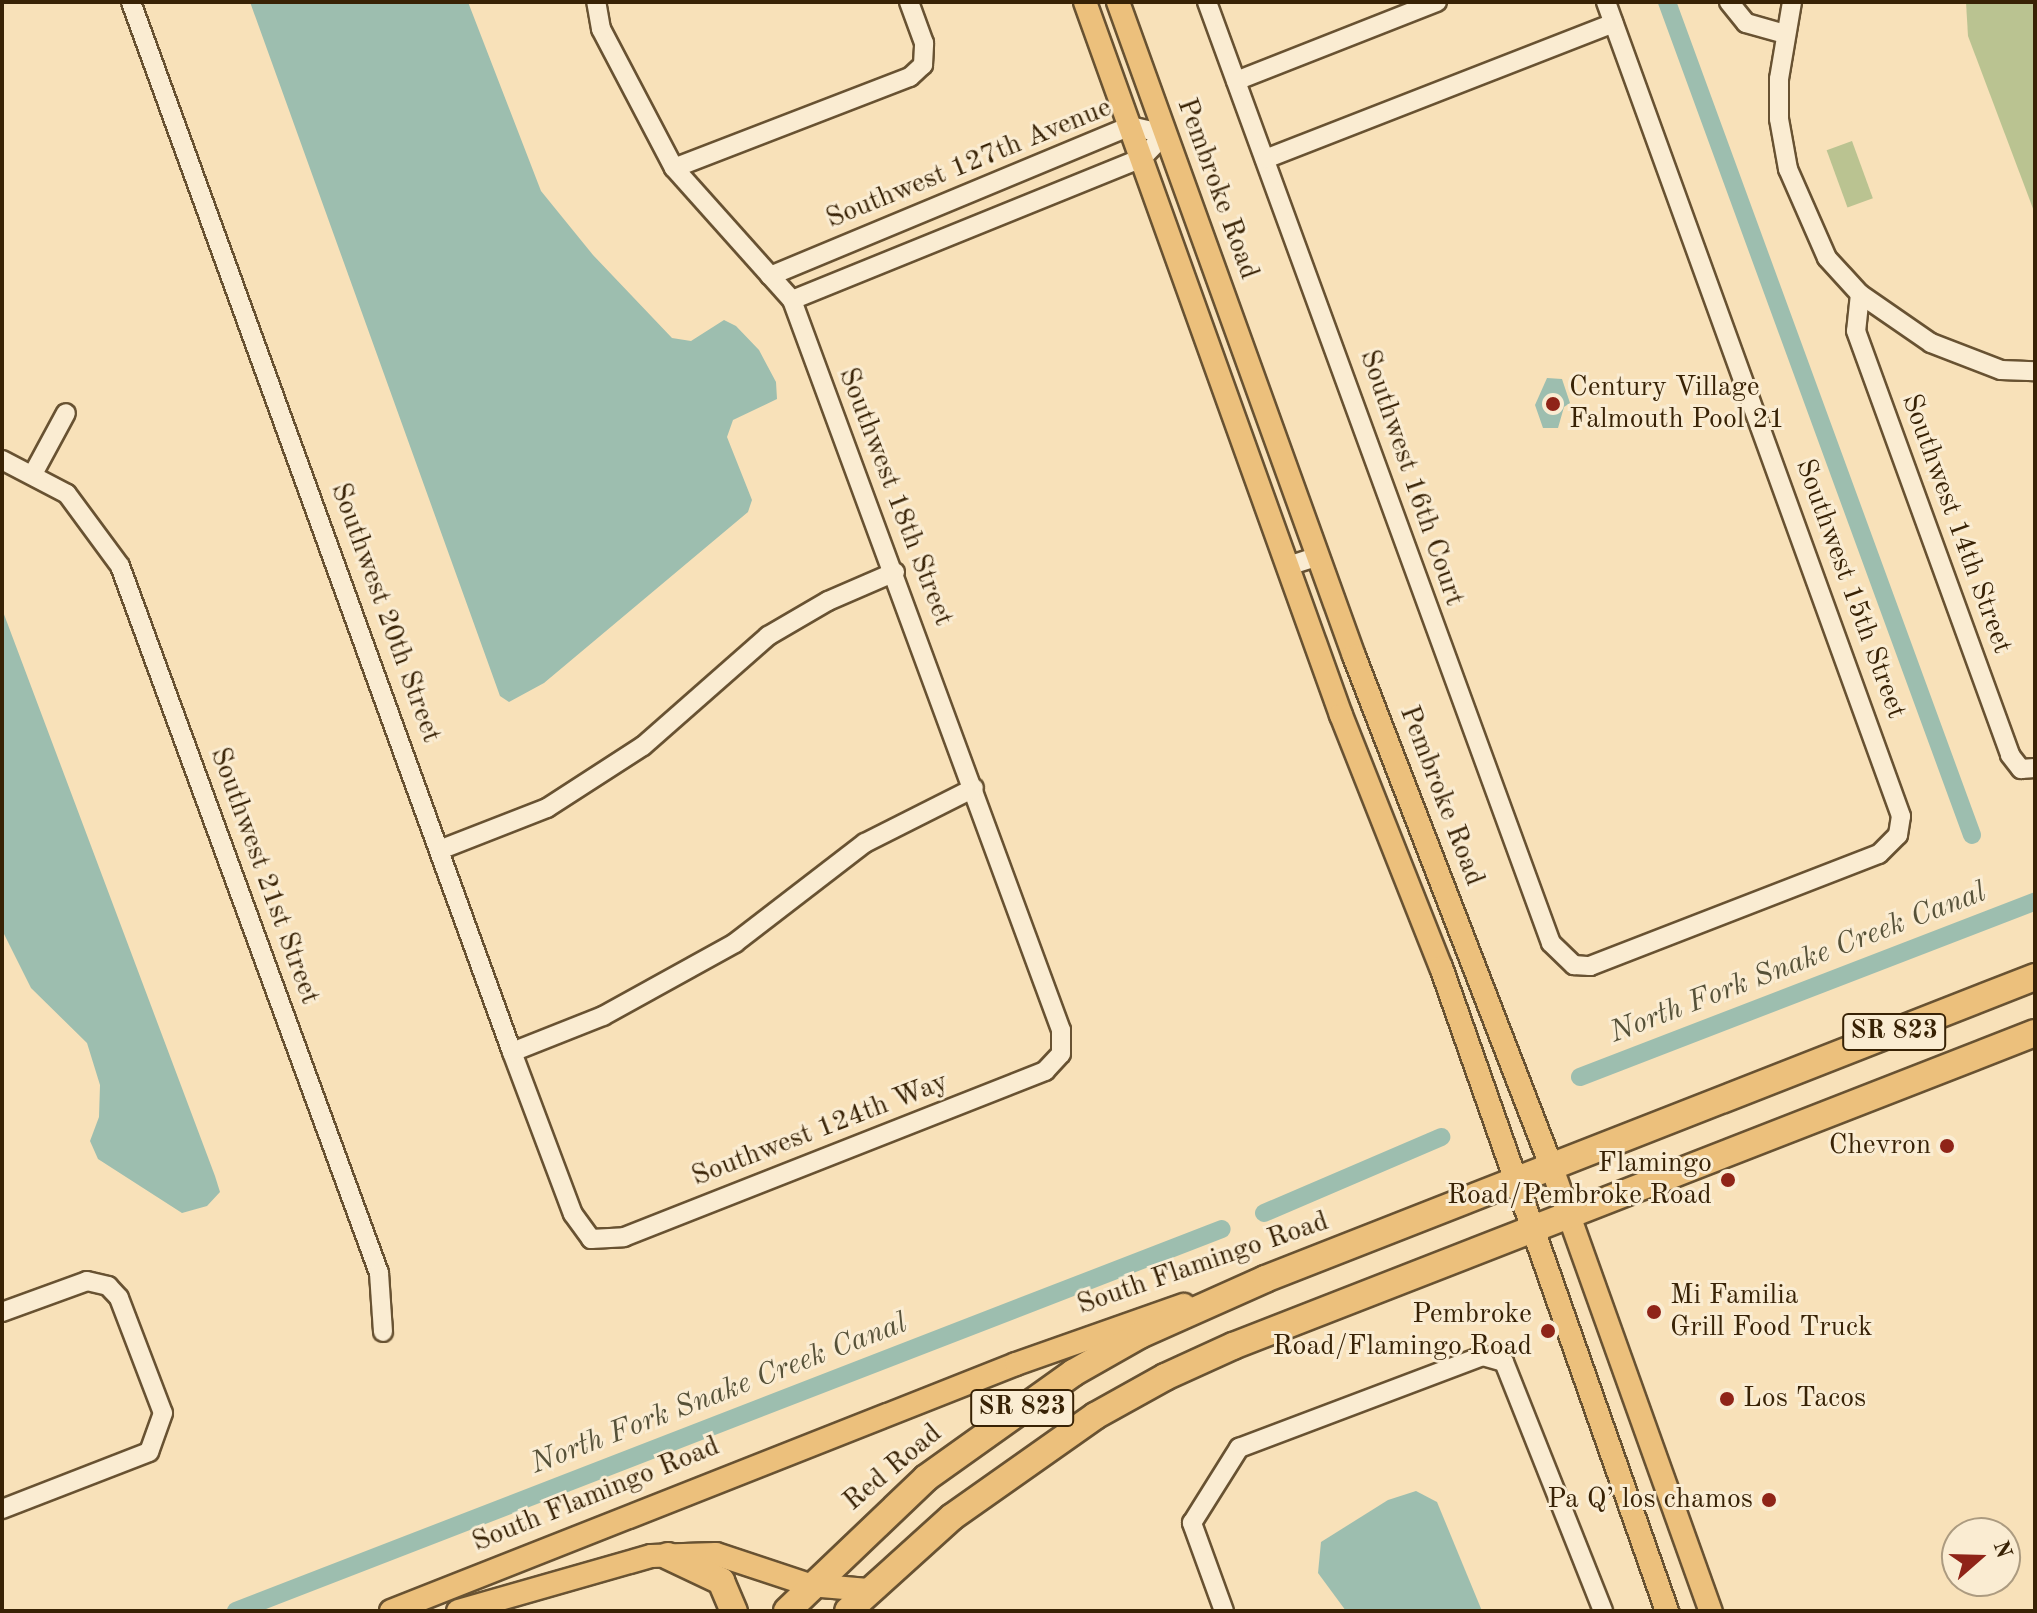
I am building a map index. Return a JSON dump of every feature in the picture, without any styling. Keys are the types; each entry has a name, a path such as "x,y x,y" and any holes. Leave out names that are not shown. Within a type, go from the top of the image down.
{"highway":[{"name":"South Flamingo Road","path":"1265,1279 2035,977"},
{"name":"SR 823","path":"848,1611 952,1517 1095,1416 1233,1346 2035,1033"},
{"name":"Red Road","path":"787,1611 810,1585 926,1478 1073,1373 1140,1335 1265,1279"},
{"path":"668,1556 700,1566 721,1581 734,1611"}],"main road":[{"path":"1085,2 1288,566 1441,967 1667,1611"},
{"name":"Pembroke Road","path":"1118,2 1318,556 1552,1168 1711,1611"},
{"name":"South Flamingo Road","path":"391,1611 1001,1369 1265,1279"},
{"name":"South Flamingo Road","path":"458,1611 546,1583 668,1556 716,1554 810,1585 868,1590"}],"street":[{"name":"Southwest 20th Street","path":"131,2 442,849 512,1052 573,1214 591,1239"},
{"name":"Southwest 18th Street","path":"596,2 601,29 674,168 792,300 895,572 1061,1030 1061,1054"},
{"path":"674,168 910,77 923,65 924,43 909,2"},
{"name":"Southwest 16th Court","path":"1207,2 1551,943 1574,965"},
{"path":"1236,81 1437,2"},
{"name":"Southwest 15th Street","path":"1574,965 1590,966 1616,958 1854,864 1891,846 1898,835 1899,805 1606,2"},
{"path":"1729,2 1746,23 1785,34"},
{"path":"1792,2 1785,34 1779,119 1788,169 1821,247 1860,294 1931,343 2001,370 2035,371"},
{"path":"1265,159 1613,23"},
{"name":"Southwest 127th Avenue","path":"770,276 1130,126 1165,134"},
{"path":"792,300 1142,158 1165,134"},
{"name":"Southwest 14th Street","path":"1860,294 1855,320 1860,341 2010,755 2028,768"},
{"path":"33,474 66,413"},
{"name":"Southwest 21st Street","path":"2,460 67,494 120,566 379,1273 383,1332"},
{"path":"1288,566 1318,556"},
{"path":"442,849 547,808 643,746 768,636 828,601 895,572"},
{"path":"512,1052 603,1016 735,943 865,843 974,788"},
{"name":"Southwest 124th Way","path":"591,1239 624,1237 1045,1071 1061,1054"},
{"path":"2,1312 87,1281 108,1286 119,1298 163,1413 161,1429 149,1452 2,1509"},
{"path":"1224,1611 1192,1523 1239,1448 1483,1356 1504,1362 1603,1611"}],"green space":[{"path":"1966,2 2035,2 2035,214 1968,36"},
{"path":"1852,141 1873,198 1847,208 1827,150"}],"shaded area":[{"path":"250,2 468,2 541,191 593,255 672,338 691,341 724,320 736,326 759,350 776,382 777,399 733,420 727,437 752,500 748,512 544,683 509,702 500,696"},
{"name":"Century Village Falmouth Pool 21","path":"1547,378 1562,379 1570,403 1564,407 1558,428 1543,428 1535,405"},
{"path":"2,609 215,1176 220,1192 207,1206 182,1213 98,1159 90,1141 99,1117 100,1085 87,1043 31,988 2,930"},
{"path":"1416,1491 1437,1502 1482,1611 1346,1611 1318,1573 1321,1542 1388,1500"}],"waterway":[{"path":"1667,2 1972,835"},
{"name":"North Fork Snake Creek Canal","path":"1580,1077 2035,901"},
{"name":"North Fork Snake Creek Canal","path":"1264,1213 1441,1137"},
{"name":"North Fork Snake Creek Canal","path":"236,1611 1222,1229"}],"place":[{"name":"Century Village Falmouth Pool 21","path":"1553,404"},
{"name":"Chevron","path":"1947,1146"},
{"name":"Flamingo Road/Pembroke Road","path":"1728,1180"},
{"name":"Mi Familia Grill Food Truck","path":"1654,1312"},
{"name":"Pembroke Road/Flamingo Road","path":"1548,1331"},
{"name":"Los Tacos","path":"1727,1399"},
{"name":"Pa Q’ los chamos","path":"1769,1500"}]}
